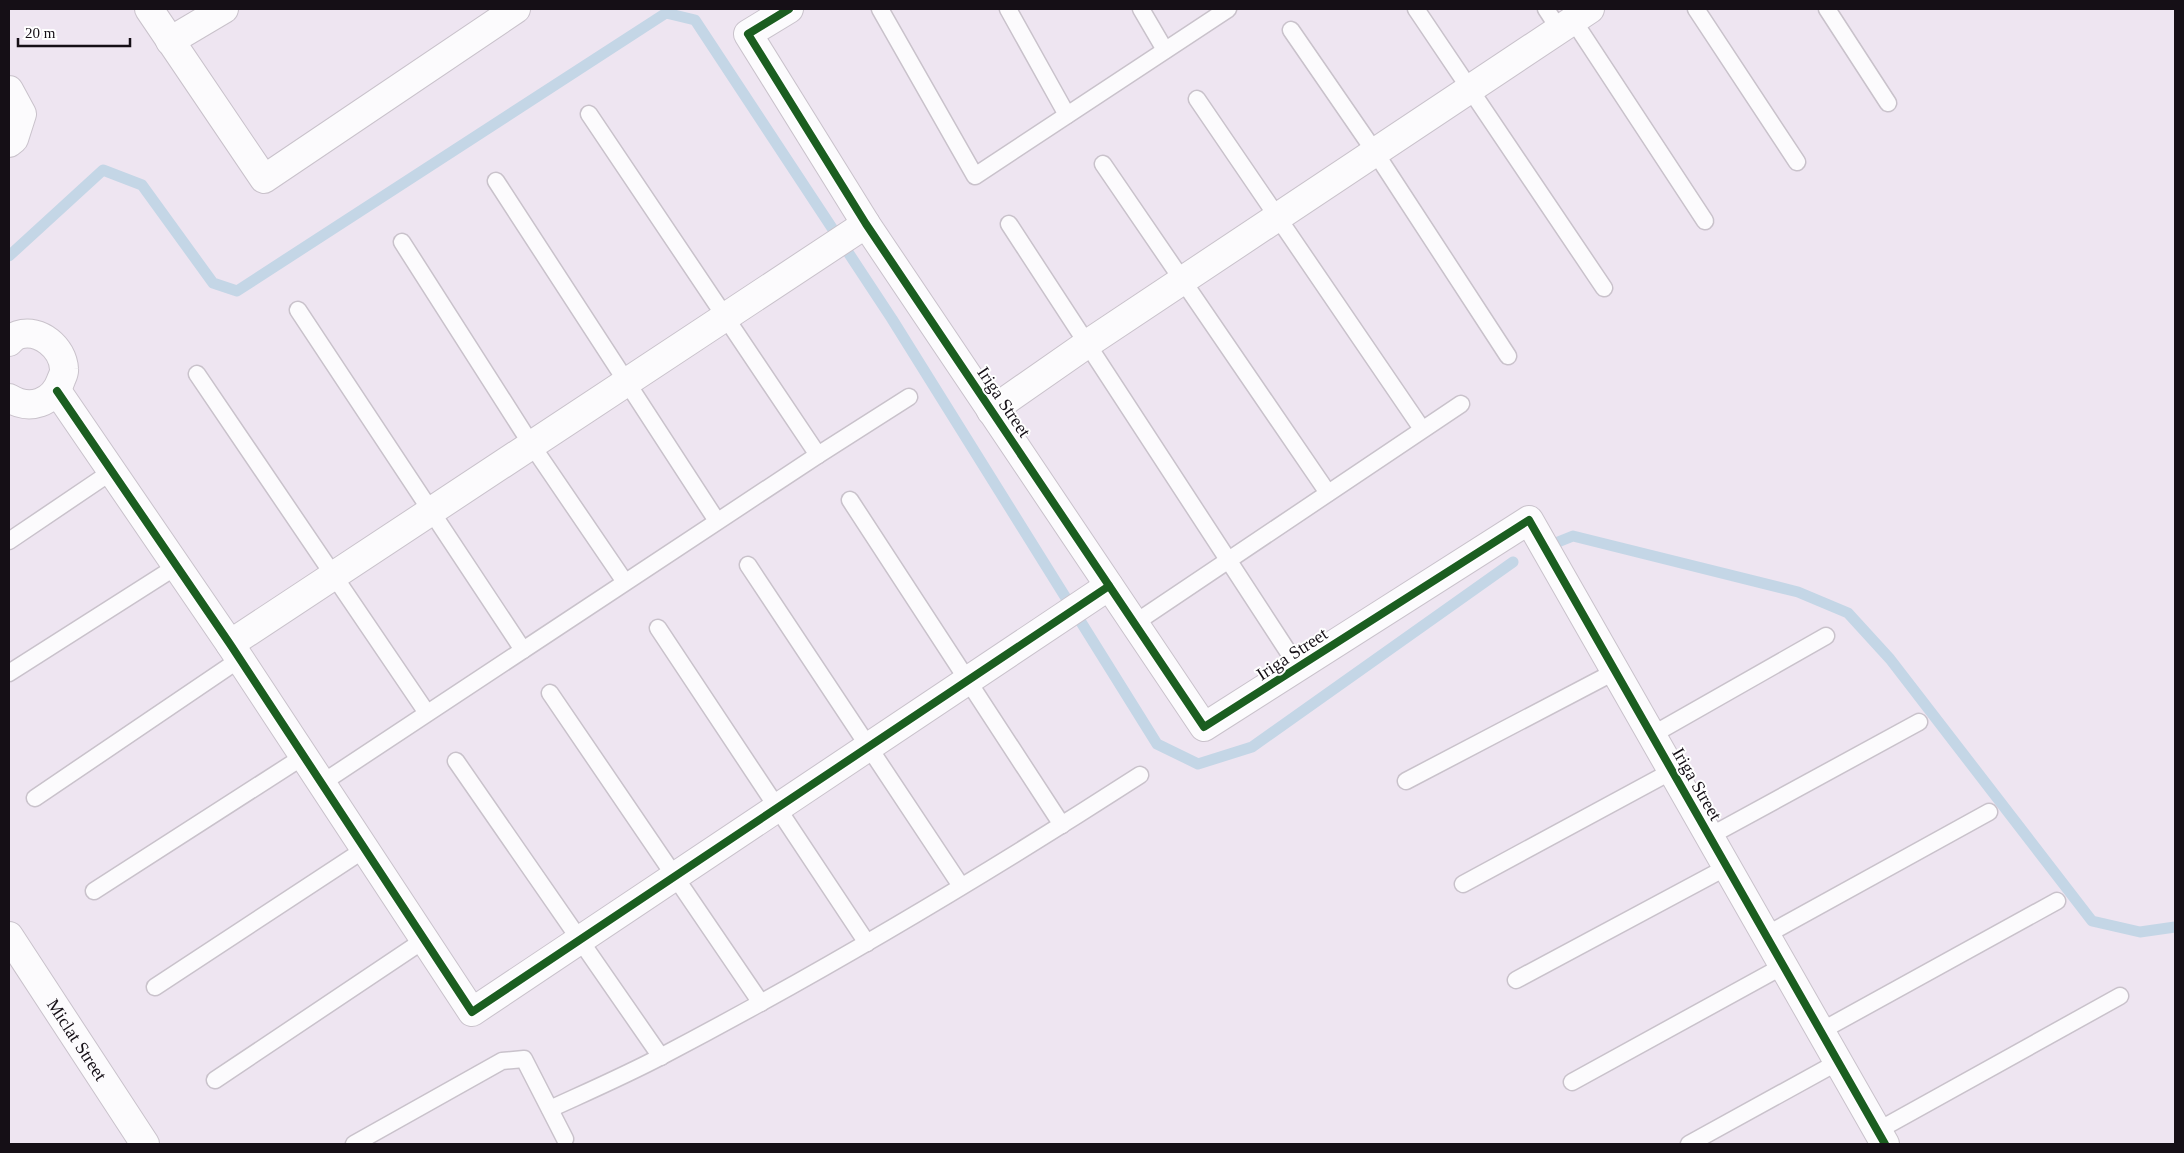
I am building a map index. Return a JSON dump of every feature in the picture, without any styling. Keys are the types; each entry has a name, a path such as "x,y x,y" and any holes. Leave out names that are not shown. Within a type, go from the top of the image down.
{"street":[{"path":"149,9 264,179 516,9"},
{"path":"170,41 224,9"},
{"name":"Iriga Street","path":"789,9 748,34 866,224 1204,727 1529,520 1881,1138"},
{"path":"992,411 1087,344 1472,88 1567,17"},
{"path":"9,90 22,114 14,139 9,143"},
{"path":"235,652 334,575 866,224"},
{"path":"9,342 18,335 40,336 58,349 65,370 57,391 40,403 18,403 9,398"},
{"path":"57,391 235,652 472,1012 1109,586"},
{"name":"Miclat Street","path":"9,936 145,1144"}],"lane":[{"path":"880,9 975,176 1228,9"},
{"path":"1008,9 1067,115"},
{"path":"1141,9 1165,50"},
{"path":"1416,9 1472,88 1604,288"},
{"path":"1696,9 1798,162"},
{"path":"1827,9 1888,103"},
{"path":"1567,17 1705,221"},
{"path":"1291,30 1375,152 1508,356"},
{"path":"1197,99 1422,429"},
{"path":"589,114 818,455"},
{"path":"1103,164 1328,493"},
{"path":"496,180 717,521"},
{"path":"1009,224 1298,667"},
{"path":"402,242 531,444 625,582"},
{"path":"298,310 523,650"},
{"path":"197,374 427,713"},
{"path":"322,783 717,521 909,398"},
{"path":"1134,624 1460,404"},
{"path":"9,541 111,472"},
{"path":"850,500 1062,825"},
{"path":"748,565 961,886"},
{"path":"9,674 177,566"},
{"path":"658,628 867,943"},
{"path":"1652,735 1826,636"},
{"path":"35,798 235,652"},
{"path":"1406,781 1616,671"},
{"path":"550,693 761,1002"},
{"path":"1710,836 1919,722"},
{"path":"94,891 304,756"},
{"path":"456,761 661,1057"},
{"path":"1463,884 1672,771"},
{"path":"550,1110 661,1057 867,943 1062,825 1140,775"},
{"path":"1766,935 1989,812"},
{"path":"156,987 365,849"},
{"path":"1516,980 1727,867"},
{"path":"1821,1031 2057,901"},
{"path":"215,1080 424,940"},
{"path":"1572,1082 1783,966"},
{"path":"1881,1138 2120,996"},
{"path":"354,1144 502,1060 524,1059 565,1139"},
{"path":"1689,1144 1838,1062"}],"waterway":[{"path":"9,256 103,170 142,185 213,283 237,291 666,13 695,20 892,319 1157,744 1198,764 1252,747 1513,562"},
{"path":"1548,546 1573,536 1798,592 1848,613 1890,659 2092,921 2140,932 2175,927"}],"cycle path":[{"path":"789,9 748,34 866,224 1204,727 1529,520 1885,1144"},
{"path":"57,391 230,644 472,1012 1109,586"}]}
